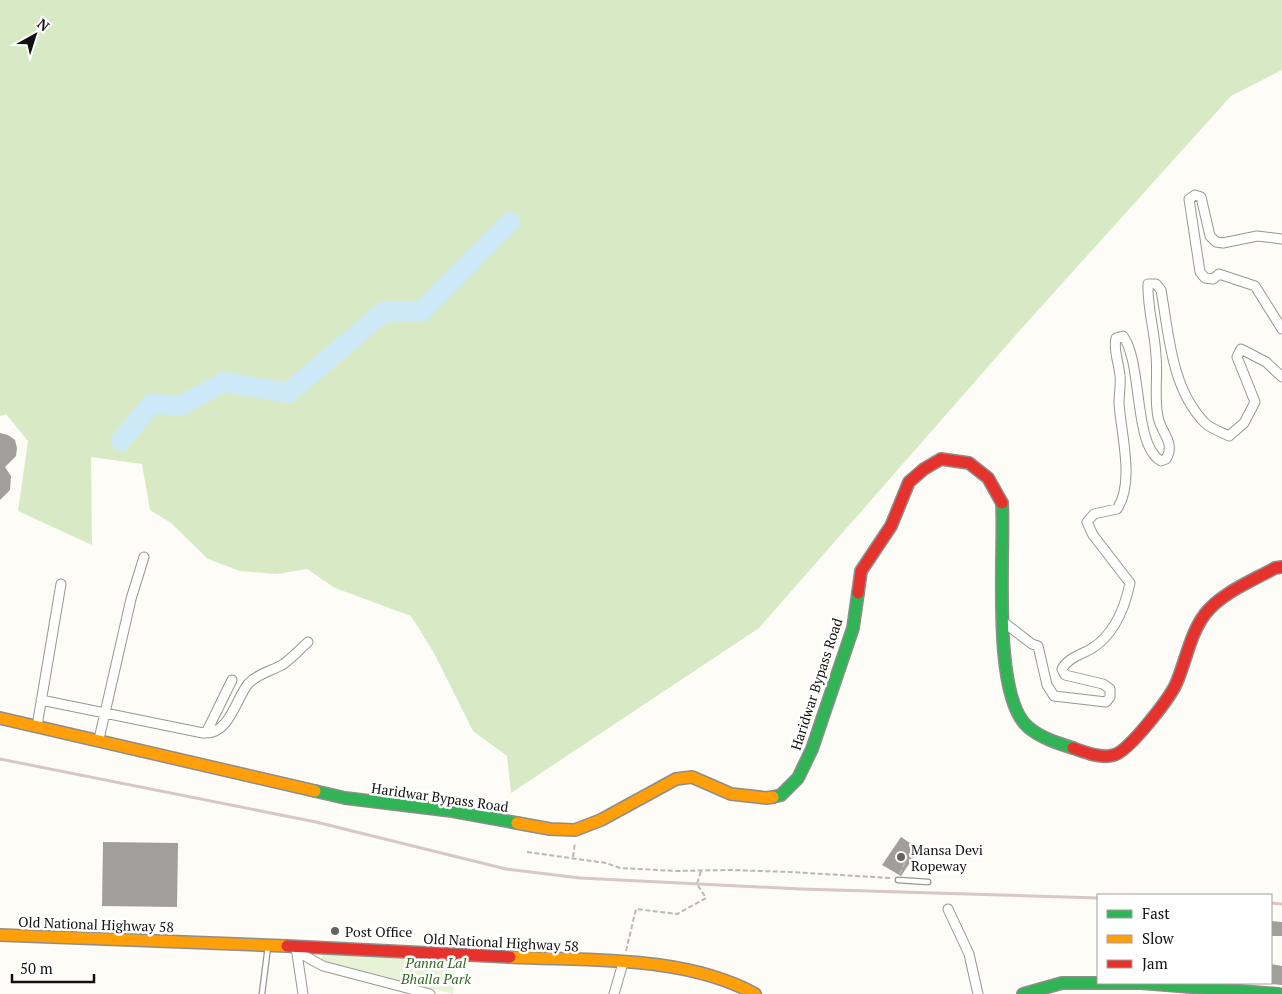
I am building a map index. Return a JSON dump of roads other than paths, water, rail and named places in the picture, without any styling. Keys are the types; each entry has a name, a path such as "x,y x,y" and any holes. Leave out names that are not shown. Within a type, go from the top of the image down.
{"main road":[{"name":"Haridwar Bypass Road","path":"0,718 345,798 452,811 550,829 575,830 601,820 676,779 692,777 731,794 767,798 780,795 798,778 812,749 853,628 861,571 891,526 909,482 924,468 941,459 969,463 988,478 1002,503 1004,532 1002,621 1010,691 1017,710 1027,726 1046,739 1089,754 1114,755 1136,739 1175,686 1195,631 1205,614 1216,602 1275,568 1282,567"},
{"name":"Old National Highway 58","path":"0,935 268,945 675,967 706,973 752,993"},
{"path":"1023,994 1062,983 1097,983"},
{"path":"1154,984 1279,994"}],"street":[{"path":"1282,239 1257,236 1224,243 1216,242 1210,236 1201,197 1195,195 1189,199 1200,272 1205,278 1213,279 1219,274 1255,286 1282,329"},
{"path":"1002,621 1032,644 1038,646 1047,685 1054,696 1106,702 1110,697 1110,689 1104,684 1065,675 1062,669 1066,662 1093,648 1114,625 1125,605 1130,583 1093,535 1087,522 1094,514 1117,509 1123,500 1126,486 1119,402 1120,377 1114,344 1116,338 1123,336 1129,345 1149,448 1154,457 1161,461 1170,454 1171,444 1158,420 1156,409 1156,356 1148,284 1156,284 1161,290 1170,350 1184,395 1206,424 1229,436 1244,423 1255,402 1237,357 1241,349 1266,362 1282,377"},
{"path":"99,740 131,599 144,557"},
{"path":"37,726 61,584"},
{"path":"41,700 204,733 212,732 226,722 239,697 249,683 291,658 308,642"},
{"path":"204,733 232,680"},
{"path":"948,909 969,954 978,994"},
{"path":"296,948 303,994"},
{"path":"296,948 323,966 430,994"},
{"path":"614,994 623,963"}],"lane":[{"path":"898,880 928,882"},
{"path":"262,994 268,945"}],"waterway":[{"path":"121,441 152,403 180,406 224,382 288,393 385,311 421,312 510,222"}],"railway":[{"path":"0,759 316,822 506,869 580,878 801,889 1097,898"},
{"path":"1272,903 1282,904"}],"place":[{"name":"Mansa Devi Ropeway","path":"901,857"},
{"name":"Post Office","path":"335,931"}],"park label":[{"name":"Panna Lal Bhalla Park","path":"436,970"}]}
